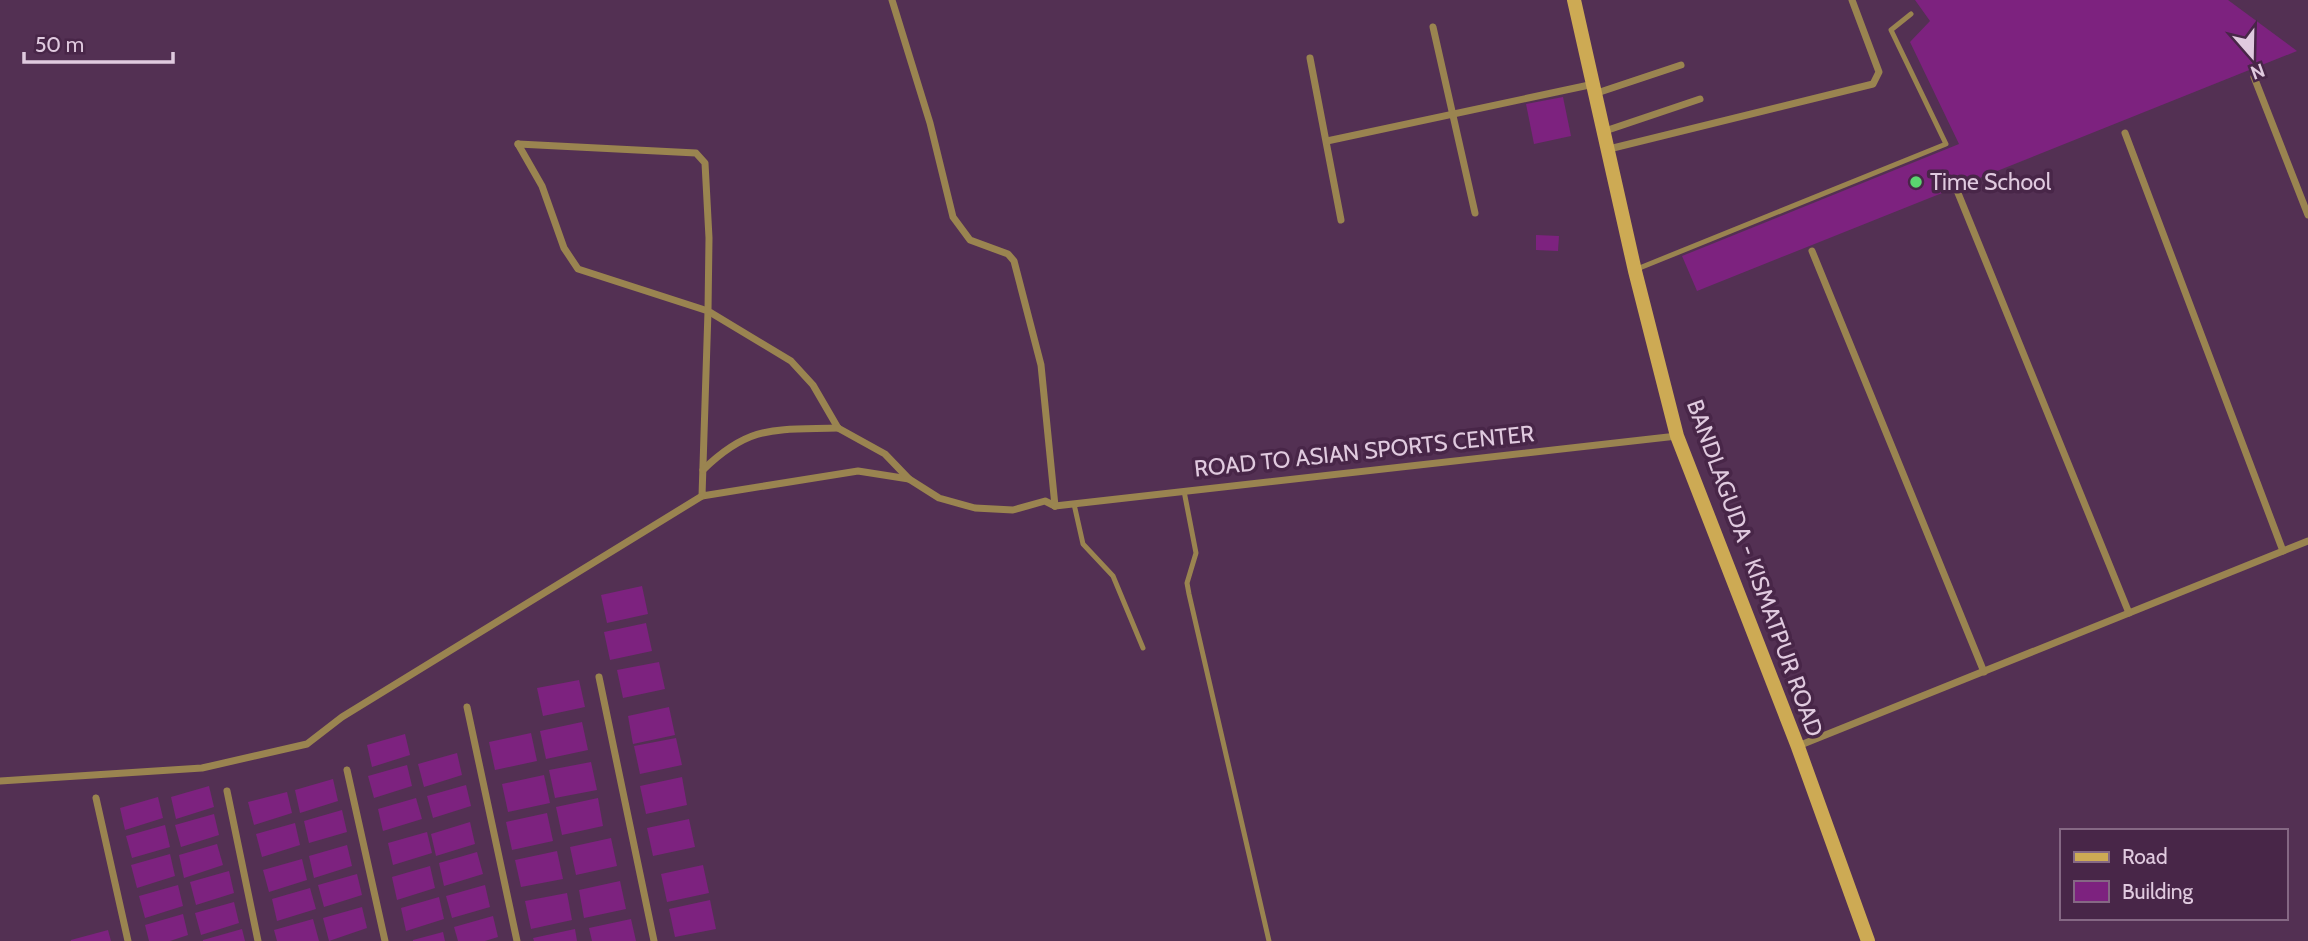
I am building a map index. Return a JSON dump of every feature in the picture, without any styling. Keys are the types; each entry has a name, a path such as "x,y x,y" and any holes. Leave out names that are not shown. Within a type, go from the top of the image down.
{"street":[{"path":"892,0 930,123 953,217 970,240 1008,254 1014,261 1041,365 1055,506"},
{"name":"BANDLAGUDA - KISMATPUR ROAD","path":"1574,0 1596,88 1634,271 1677,436 1798,747 1868,941"},
{"path":"1609,149 1873,84 1879,72 1852,0"},
{"path":"1433,27 1475,213"},
{"path":"1310,58 1341,220"},
{"path":"1327,141 1596,88 1681,65"},
{"path":"2254,77 2308,215"},
{"path":"1605,131 1700,99"},
{"path":"2124,133 2283,551"},
{"path":"702,496 708,311 709,238 705,163 696,153 518,144 542,186 564,248 578,269 708,311 791,361 813,385 838,428 885,454 909,479"},
{"path":"1958,193 2129,613"},
{"path":"1812,251 1984,672"},
{"path":"703,470 727,447 756,433 838,428"},
{"name":"ROAD TO ASIAN SPORTS CENTER","path":"909,479 939,498 975,508 1013,510 1045,501 1055,506 1677,436"},
{"path":"0,781 202,768 307,744 342,718 702,496 858,471 909,479"},
{"path":"1798,747 2308,541"},
{"path":"599,677 654,941"},
{"path":"467,707 517,941"},
{"path":"347,770 386,941"},
{"path":"228,791 258,941"},
{"path":"96,798 128,941"}],"lane":[{"path":"1634,271 1946,144 1891,30 1911,14"},
{"path":"1184,491 1196,553 1187,583 1189,594 1269,941"},
{"path":"1074,504 1083,544 1113,576 1143,648"}],"building":[{"name":"Time School","path":"1915,0 2228,0 2297,51 1697,291 1682,256 1959,144 1910,42 1930,21"},
{"path":"1563,97 1571,136 1534,144 1526,104"},
{"path":"1536,235 1559,236 1558,251 1536,250"},
{"path":"642,586 648,614 607,623 601,595"},
{"path":"646,623 652,651 610,660 604,632"},
{"path":"659,662 665,689 623,698 617,670"},
{"path":"579,680 585,707 543,716 537,688"},
{"path":"669,707 675,735 633,744 628,716"},
{"path":"582,722 588,750 546,759 540,731"},
{"path":"531,733 537,761 495,770 489,742"},
{"path":"405,734 410,755 372,767 367,745"},
{"path":"676,738 682,765 640,774 634,746"},
{"path":"457,753 462,775 424,787 418,764"},
{"path":"591,762 597,790 555,798 549,770"},
{"path":"407,765 412,786 374,798 368,776"},
{"path":"544,775 550,803 508,812 502,784"},
{"path":"682,777 687,805 646,814 640,786"},
{"path":"333,779 338,801 300,813 295,790"},
{"path":"466,785 471,806 433,818 427,796"},
{"path":"209,786 214,807 176,819 171,797"},
{"path":"287,792 292,813 254,825 248,802"},
{"path":"158,797 163,818 125,830 120,808"},
{"path":"416,798 422,819 383,831 378,809"},
{"path":"598,798 603,826 562,835 556,807"},
{"path":"342,810 347,832 309,843 304,821"},
{"path":"547,813 553,841 512,850 506,822"},
{"path":"214,814 219,835 181,847 175,825"},
{"path":"689,819 695,847 653,856 647,828"},
{"path":"470,822 475,844 436,856 431,834"},
{"path":"295,823 300,845 262,857 256,834"},
{"path":"165,825 170,847 132,858 126,836"},
{"path":"427,832 432,853 393,865 388,843"},
{"path":"611,838 617,866 576,875 570,847"},
{"path":"217,844 223,865 184,878 179,855"},
{"path":"347,845 352,866 314,878 309,856"},
{"path":"557,851 563,879 521,887 515,860"},
{"path":"477,852 483,874 444,886 439,863"},
{"path":"170,854 175,876 137,888 131,865"},
{"path":"302,859 307,880 269,892 263,870"},
{"path":"703,865 709,893 667,902 661,874"},
{"path":"430,866 435,888 397,900 392,877"},
{"path":"229,871 234,893 196,905 190,882"},
{"path":"357,874 362,895 324,907 318,885"},
{"path":"620,881 626,909 584,918 579,890"},
{"path":"178,885 183,906 145,918 139,896"},
{"path":"485,885 490,907 452,918 446,896"},
{"path":"310,888 316,909 277,921 272,899"},
{"path":"567,893 572,920 531,929 525,901"},
{"path":"439,897 444,919 406,931 401,908"},
{"path":"710,900 716,929 675,937 669,909"},
{"path":"234,902 239,923 201,935 195,913"},
{"path":"362,907 367,928 329,941 323,918"},
{"path":"183,914 188,935 170,941 149,941 145,925"},
{"path":"493,916 498,937 485,941 458,941 454,927"},
{"path":"313,919 319,941 277,941 274,930"},
{"path":"631,919 636,941 592,941 589,928"},
{"path":"242,929 245,941 203,941 203,940"},
{"path":"575,929 577,941 534,941 533,938"},
{"path":"108,930 111,941 71,941 71,940"},
{"path":"443,932 445,941 413,941 413,940"}],"place":[{"name":"Time School","path":"1916,182"}]}
